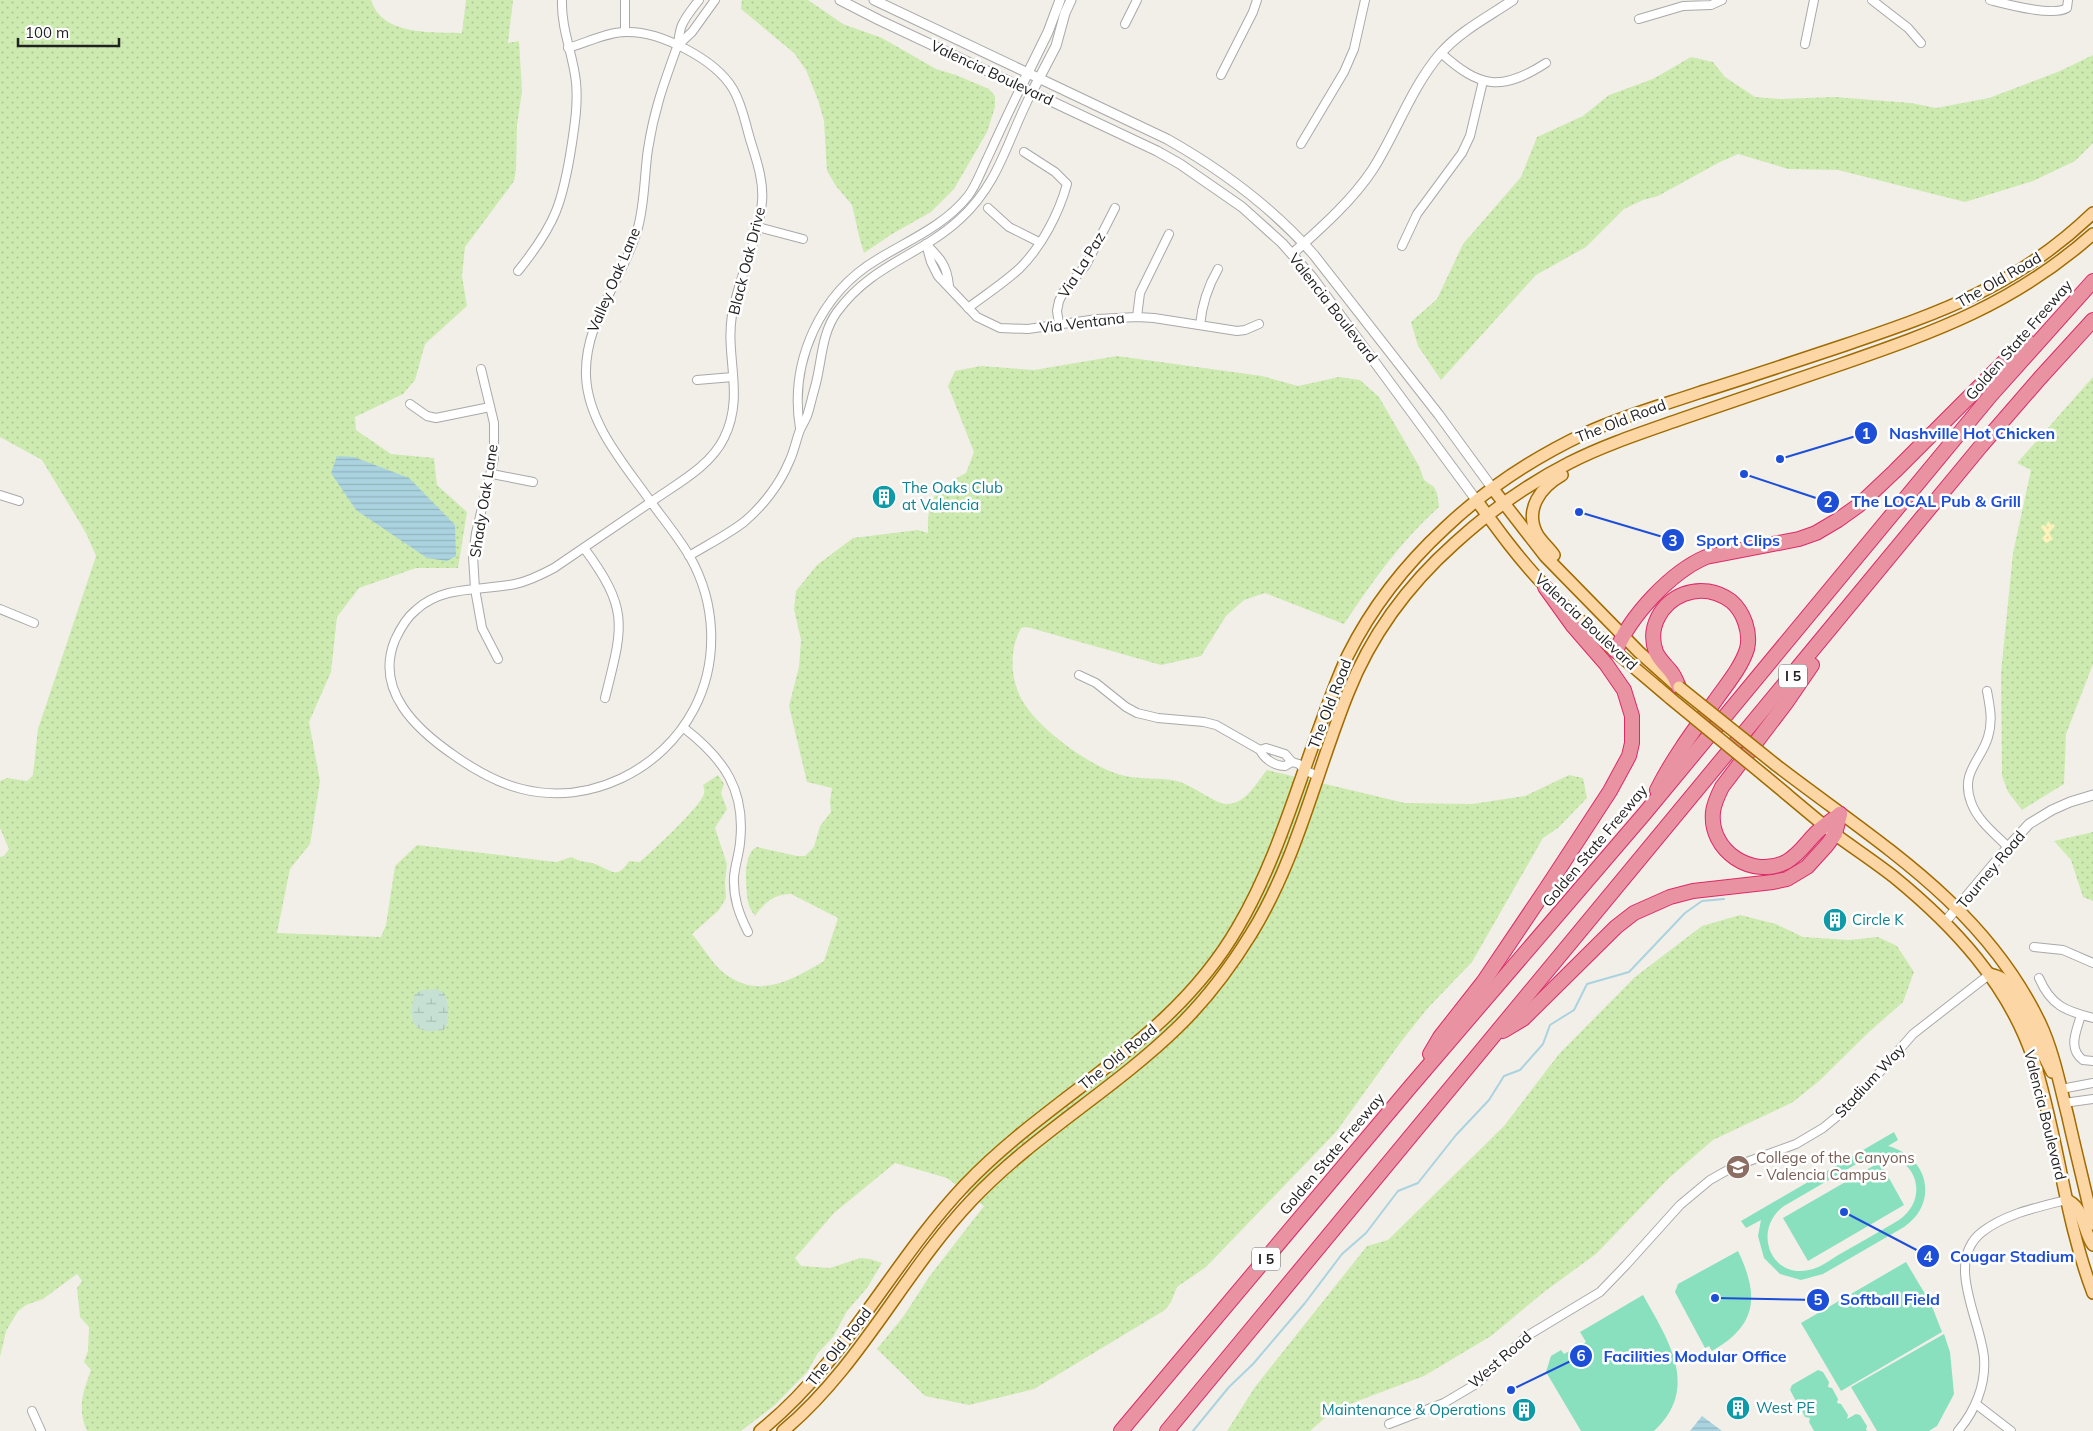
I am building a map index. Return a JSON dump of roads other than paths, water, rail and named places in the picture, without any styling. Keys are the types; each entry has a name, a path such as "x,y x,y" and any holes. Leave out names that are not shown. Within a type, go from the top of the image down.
{"highway":[{"name":"Golden State Freeway","path":"1121,1431 1411,1086 1645,812 2047,331 2093,281"},
{"name":"I 5","path":"1167,1431 2011,410 2093,320"},
{"path":"1616,651 1622,635 1668,582 1692,563 1706,557 1799,539 1816,533 1838,520 1859,504 1895,471 2006,360 2047,331"},
{"path":"1411,1086 1440,1037 1484,981 1546,889 1610,792 1629,756 1632,743 1632,716 1624,690 1606,664 1573,626 1545,586"},
{"path":"1645,812 1671,762 1738,667 1747,648 1748,638 1743,617 1732,602 1715,593 1696,591 1679,596 1665,606 1655,624 1653,634 1656,652 1660,660 1673,674 1674,692"},
{"path":"1830,830 1785,863 1756,868 1731,856 1721,845 1714,828 1713,812 1716,799 1722,787 1786,703 1854,602"},
{"path":"1496,1035 1523,1019 1616,927 1634,913 1670,897 1693,891 1787,879 1807,867 1840,814"}],"main road":[{"name":"The Old Road","path":"760,1431 782,1413 820,1374 934,1220 971,1179 1012,1143 1149,1033 1184,999 1204,976 1237,929 1262,880 1341,672 1375,610 1407,566 1426,546 1493,489 1542,456 1589,431 1887,331 1963,302 1998,284 2032,263 2093,214"},
{"name":"The Old Road","path":"784,1431 810,1407 844,1367 946,1230 978,1194 1022,1154 1154,1049 1177,1028 1214,988 1242,948 1267,906 1282,873 1348,692 1369,649 1388,619 1427,570 1456,542 1503,504 1559,468 1656,428 1952,324 2020,289 2050,269 2093,234"},
{"path":"1564,575 1554,555 1537,534 1534,526 1533,507 1545,487 1596,452"},
{"name":"Valencia Boulevard","path":"1493,489 1533,543 1674,692 1766,777 1830,830 1893,877 1945,922 1990,974 2010,1006 2033,1059 2043,1095 2066,1200 2085,1271 2093,1292"},
{"name":"Valencia Boulevard","path":"1477,501 1513,549 1545,586 1585,625 1616,651 1886,846 1922,875 1958,909 2000,958 2023,993 2045,1035 2061,1089 2093,1224"},
{"path":"1990,974 2003,979 2022,1009 2061,1089"},
{"path":"2066,1200 2077,1206 2093,1245"}],"street":[{"path":"518,270 535,250 552,224 564,189 577,99 574,68 563,26 562,0"},
{"path":"568,48 625,32 625,0"},
{"name":"Valley Oak Lane","path":"684,728 699,700 711,655 712,634 704,590 689,556 596,418 589,396 586,361 592,330 620,272 641,216 653,119 658,97 678,45 682,25 699,0"},
{"name":"Valley Oak Lane","path":"678,45 692,32 715,0"},
{"name":"Valencia Boulevard","path":"840,0 1157,151 1180,164 1242,208 1292,254 1327,296 1477,501"},
{"name":"Valencia Boulevard","path":"874,0 1166,139 1212,166 1255,197 1304,243 1420,391 1493,489"},
{"path":"800,428 798,396 806,346 826,308 837,293 859,271 938,224 968,195 1048,32 1060,0"},
{"path":"689,556 744,522 764,501 790,462 800,428 807,417 821,365 825,336 836,314 861,284 884,268 926,244 959,220 978,202 1001,165 1023,108 1056,46 1065,13 1071,0"},
{"path":"1125,24 1137,0"},
{"path":"1221,75 1253,12 1257,0"},
{"path":"1301,144 1344,72 1354,49 1365,0"},
{"path":"1292,254 1352,196 1372,171 1418,82 1441,53 1465,31 1513,0"},
{"path":"1640,19 1683,6 1711,5 1722,0"},
{"path":"1805,44 1814,0"},
{"path":"1872,0 1908,28 1921,44"},
{"path":"1990,0 2037,10 2063,10 2067,8 2068,0"},
{"name":"Black Oak Drive","path":"625,32 653,35 678,45 722,75 738,99 760,173 762,188 758,227 732,316 735,395 730,424 720,447 700,467 584,548 539,576 517,583 446,593 431,598 408,617 399,631 392,648 390,663 394,692 407,715 432,740 470,766 505,784 522,789 563,793 578,792 615,782 645,765 664,750 684,728"},
{"path":"1441,53 1457,68 1483,82 1497,83 1520,78 1546,63"},
{"path":"1402,246 1417,214 1462,153 1470,136 1483,82"},
{"path":"968,308 1020,267 1040,242 1064,198 1067,184 1055,172 1024,152"},
{"path":"988,208 1009,227 1040,242"},
{"name":"Via La Paz","path":"1059,324 1057,311 1059,301 1064,291 1086,265 1115,208"},
{"path":"758,227 802,239"},
{"path":"1138,317 1140,294 1169,234"},
{"name":"Via Ventana","path":"920,235 926,244 939,256 948,271 949,286 977,317 1000,328 1028,329 1114,317 1138,317 1237,331 1259,324"},
{"path":"1200,325 1201,306 1218,269"},
{"name":"Shady Oak Lane","path":"482,369 495,437 492,474 476,533 473,556 475,589 482,628 498,659"},
{"path":"697,380 733,377"},
{"path":"410,404 427,416 436,418 490,407"},
{"path":"492,474 533,482"},
{"path":"0,495 19,501"},
{"path":"584,548 610,586 616,600 619,617 620,636 605,698"},
{"path":"0,609 34,623"},
{"path":"1079,675 1096,683 1120,703 1137,713 1158,718 1210,723 1260,750 1263,756 1280,766 1285,766 1292,762"},
{"path":"1987,691 1992,715 1988,738 1972,765 1968,783 1971,802 1982,820 2008,847"},
{"path":"684,728 714,754 727,772 739,803 741,823 740,844 734,877 735,898 738,912 748,932"},
{"path":"1260,750 1266,748 1285,754 1292,762 1299,764 1304,770 1318,776"},
{"name":"Tourney Road","path":"1945,922 2029,824 2052,810 2093,795"},
{"path":"2034,947 2063,950 2093,963"},
{"name":"Stadium Way","path":"1626,1265 1680,1205 1710,1180 1742,1164 1796,1144 1832,1122 1861,1094 1913,1034 1990,974"},
{"path":"2039,978 2048,994 2059,1007 2093,1018"},
{"path":"2081,1015 2074,1039 2074,1048 2083,1060 2093,1061"},
{"path":"2061,1089 2093,1083"},
{"path":"2064,1103 2093,1099"},
{"path":"1958,1431 1976,1404 1984,1358 1965,1276 1967,1252 1978,1235 1989,1227 2029,1210 2066,1200"},
{"name":"West Road","path":"1389,1424 1444,1403 1476,1384 1527,1336 1600,1292 1626,1265"},
{"path":"1976,1404 2011,1431"},
{"path":"32,1412 41,1431"}],"water":[{"path":"337,456 354,457 409,478 455,525 456,556 447,561 427,558 356,510 331,473"},
{"path":"1702,1416 1722,1431 1690,1431"}],"waterway":[{"path":"1193,1431 1229,1387 1253,1364 1305,1303 1342,1254 1366,1233 1398,1191 1418,1183 1456,1135 1489,1100 1504,1076 1520,1070 1543,1044 1550,1025 1574,1010 1587,984 1629,972 1685,913 1702,901 1724,899"}],"place":[{"name":"Nashville Hot Chicken","path":"1780,459"},
{"name":"The LOCAL Pub & Grill","path":"1744,474"},
{"name":"The Oaks Club at Valencia","path":"884,497"},
{"name":"Sport Clips","path":"1579,512"},
{"name":"Circle K","path":"1835,920"},
{"name":"College of the Canyons - Valencia Campus","path":"1738,1167"},
{"name":"Cougar Stadium","path":"1844,1212"},
{"name":"Softball Field","path":"1715,1298"},
{"name":"Facilities Modular Office","path":"1511,1390"},
{"name":"West PE","path":"1738,1408"},
{"name":"Maintenance & Operations","path":"1524,1410"}]}
